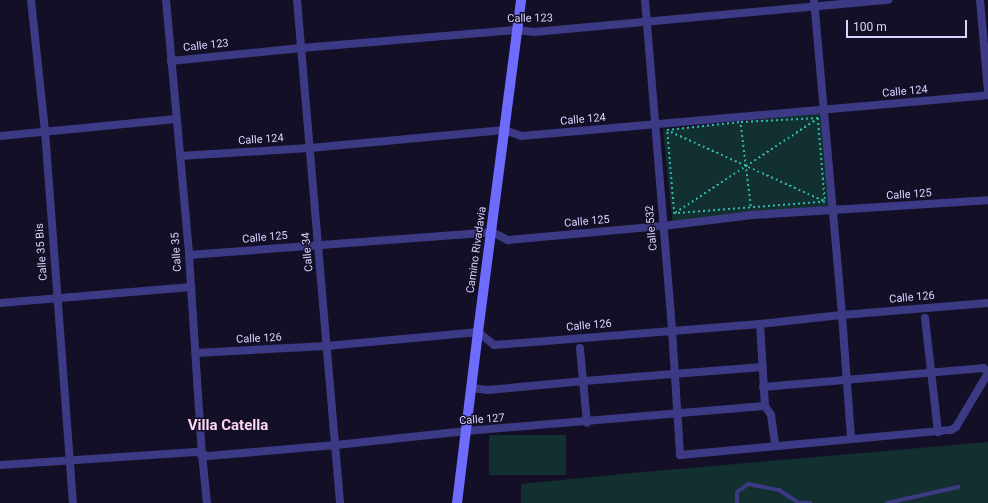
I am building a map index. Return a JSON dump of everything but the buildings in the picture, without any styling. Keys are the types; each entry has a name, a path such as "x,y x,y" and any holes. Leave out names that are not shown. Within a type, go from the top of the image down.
{"main road":[{"name":"Camino Rivadavia","path":"457,503 522,0"}],"street":[{"name":"Calle 35 Bis","path":"31,0 45,131 56,300 73,503"},
{"name":"Calle 35","path":"166,0 191,287 202,454 207,503"},
{"name":"Calle 34","path":"297,0 340,503"},
{"name":"Calle 532","path":"645,0 672,330 680,455 775,445"},
{"name":"Calle 123","path":"171,61 300,48 517,30 534,32 814,3 888,0"},
{"path":"980,0 988,91"},
{"path":"814,3 821,114 833,211 851,439"},
{"name":"Calle 124","path":"180,156 310,148 504,130 521,136 821,114 988,95"},
{"path":"0,136 176,119"},
{"name":"Calle 125","path":"188,255 492,232 508,240 663,226 752,216 988,200"},
{"path":"0,303 56,300 191,287"},
{"name":"Calle 126","path":"196,353 327,346 478,332 494,345 760,324 842,315 988,303"},
{"path":"925,318 938,432"},
{"path":"760,324 763,387 765,406 771,415 775,445 951,430 956,426 988,372 983,368 763,387"},
{"path":"580,348 587,422"},
{"path":"472,388 488,390 762,367"},
{"name":"Calle 127","path":"202,454 208,456 336,445 466,431 765,406"},
{"path":"0,466 196,452 202,454"}],"lane":[{"path":"737,503 737,492 748,484 779,490 799,502 810,503"},
{"path":"888,503 958,487"}],"path":[{"path":"667,130 741,120 821,114"},
{"path":"663,226 674,214 748,167 821,114"},
{"path":"821,114 825,202"},
{"path":"741,120 748,167 751,208"},
{"path":"655,125 825,202 833,211"},
{"path":"667,130 674,214"},
{"path":"674,214 825,202"}],"green space":[{"path":"821,113 831,210 673,227 663,130"},
{"path":"489,435 566,435 566,475 489,475"},
{"path":"988,442 988,503 521,503 521,484"}],"district":[{"name":"Villa Catella","path":"228,426"}]}
